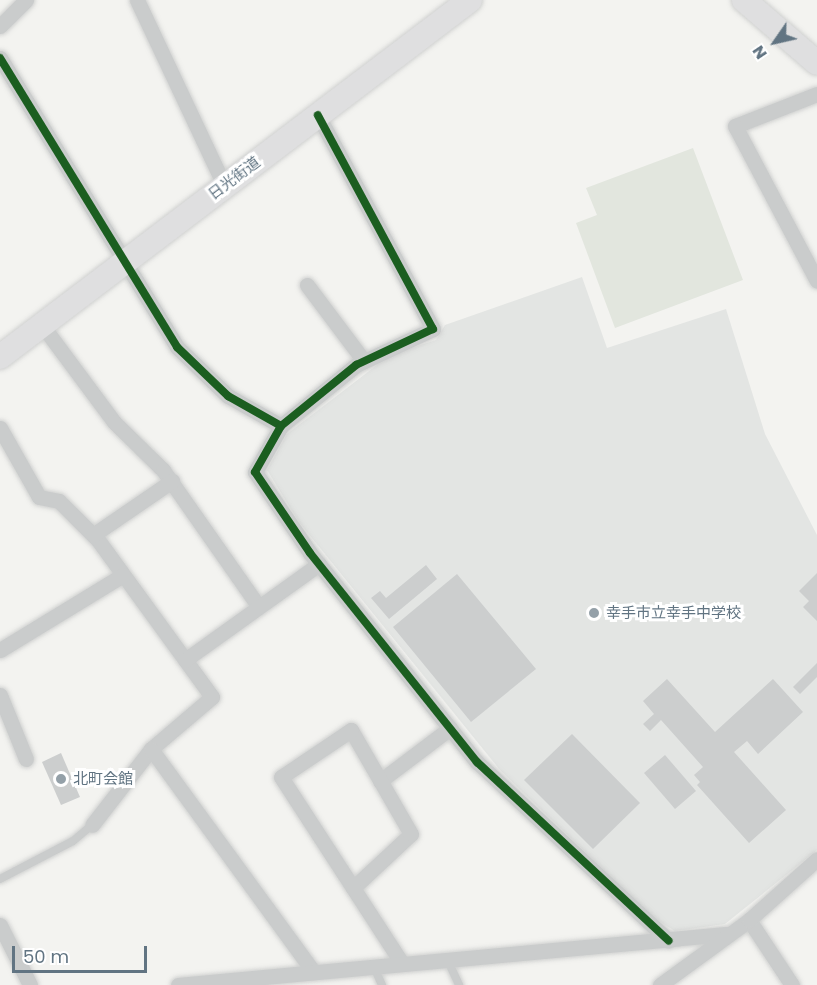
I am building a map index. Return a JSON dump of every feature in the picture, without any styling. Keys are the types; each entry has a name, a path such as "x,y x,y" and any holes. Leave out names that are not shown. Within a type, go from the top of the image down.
{"main road":[{"name":"日光街道","path":"0,357 470,0"},
{"path":"744,0 817,63"}],"street":[{"path":"0,26 27,0"},
{"path":"137,0 224,185"},
{"path":"0,58 177,347 228,396 281,426"},
{"path":"817,94 735,126 817,281"},
{"path":"318,115 433,329 364,361 281,426 255,472 319,564 477,762 669,941"},
{"path":"307,285 364,361"},
{"path":"42,325 114,422 172,481 259,607"},
{"path":"0,428 39,497 59,501 93,536 212,698 151,748 92,825"},
{"path":"93,536 172,481"},
{"path":"185,660 319,564"},
{"path":"0,650 123,575"},
{"path":"0,695 26,759"},
{"path":"380,781 450,728"},
{"path":"353,888 411,834 351,730 281,777 353,888 401,962"},
{"path":"151,748 313,971"},
{"path":"660,985 726,934 749,920 817,859"},
{"path":"749,920 792,985"},
{"path":"0,925 30,985"},
{"path":"178,985 270,980 313,971 401,962 669,941 726,934"}],"lane":[{"path":"0,879 73,841 92,825"},
{"path":"447,958 459,985"},
{"path":"374,965 382,985"}],"shaded area":[{"path":"693,148 743,280 615,328 576,223 597,215 586,188"},
{"name":"幸手市立幸手中学校","path":"582,277 607,348 726,309 765,434 817,535 817,850 725,924 675,931 654,918 500,770 299,522 267,470 287,434 390,355 436,340 445,325"}],"building":[{"path":"426,565 437,579 389,619 371,598 380,591 386,598"},
{"path":"817,573 817,621 803,607 809,601 799,591"},
{"path":"457,574 536,669 471,722 393,627"},
{"path":"817,663 817,677 800,694 793,687"},
{"path":"667,679 715,732 773,679 803,712 758,754 747,741 734,752 786,810 749,843 697,785 700,782 694,775 703,767 661,720 650,731 643,724 654,714 643,701"},
{"path":"572,734 640,803 593,849 524,780"},
{"name":"北町会館","path":"61,753 80,797 61,805 42,762"},
{"path":"665,755 696,791 675,809 644,773"}],"cycle path":[{"path":"0,58 177,347 228,396 281,426 356,365 433,329 318,115"},
{"path":"281,426 255,472 310,553 477,762 669,941"}],"place":[{"name":"幸手市立幸手中学校","path":"594,613"},
{"name":"北町会館","path":"61,779"}]}
